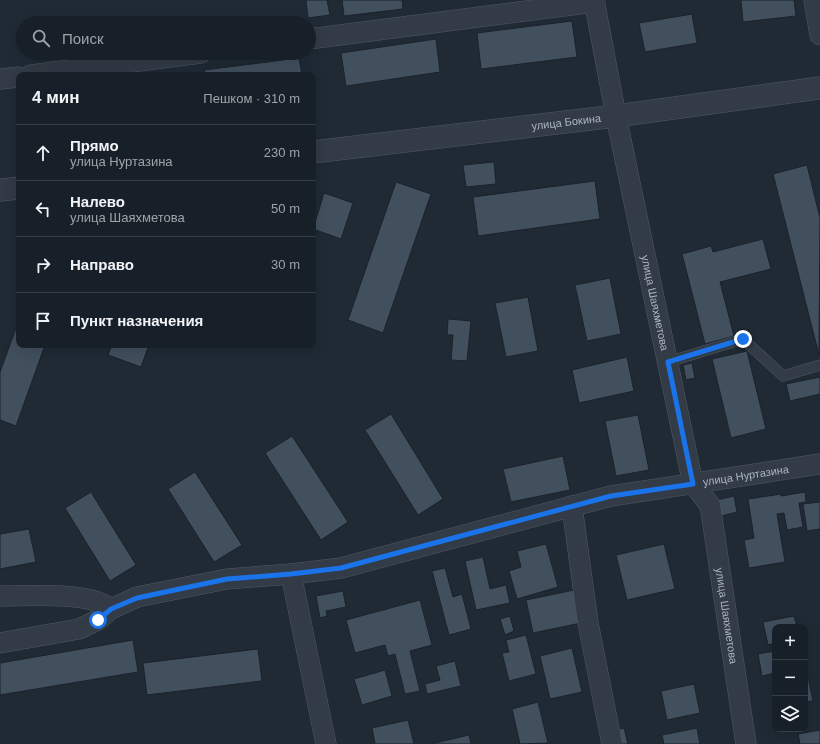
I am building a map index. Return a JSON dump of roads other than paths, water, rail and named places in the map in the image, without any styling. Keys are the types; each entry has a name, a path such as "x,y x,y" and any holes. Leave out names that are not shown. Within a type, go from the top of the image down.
{"street":[{"path":"814,0 820,35"},
{"path":"316,38 594,1"},
{"name":"улица Шаяхметова","path":"594,1 616,116 693,484 710,505 746,744"},
{"path":"54,72 147,60"},
{"path":"0,79 16,77"},
{"name":"улица Бокина","path":"316,152 616,116 820,88"},
{"path":"0,190 16,188"},
{"name":"улица Нуртазина","path":"0,643 79,629 98,620 111,609 137,598 227,579 341,568 611,496 820,464"},
{"path":"572,506 588,623 612,744"},
{"path":"291,574 326,744"},
{"path":"0,596 62,596 98,602 105,604 111,609"}],"lane":[{"path":"668,362 743,339 783,376 820,365"}]}
